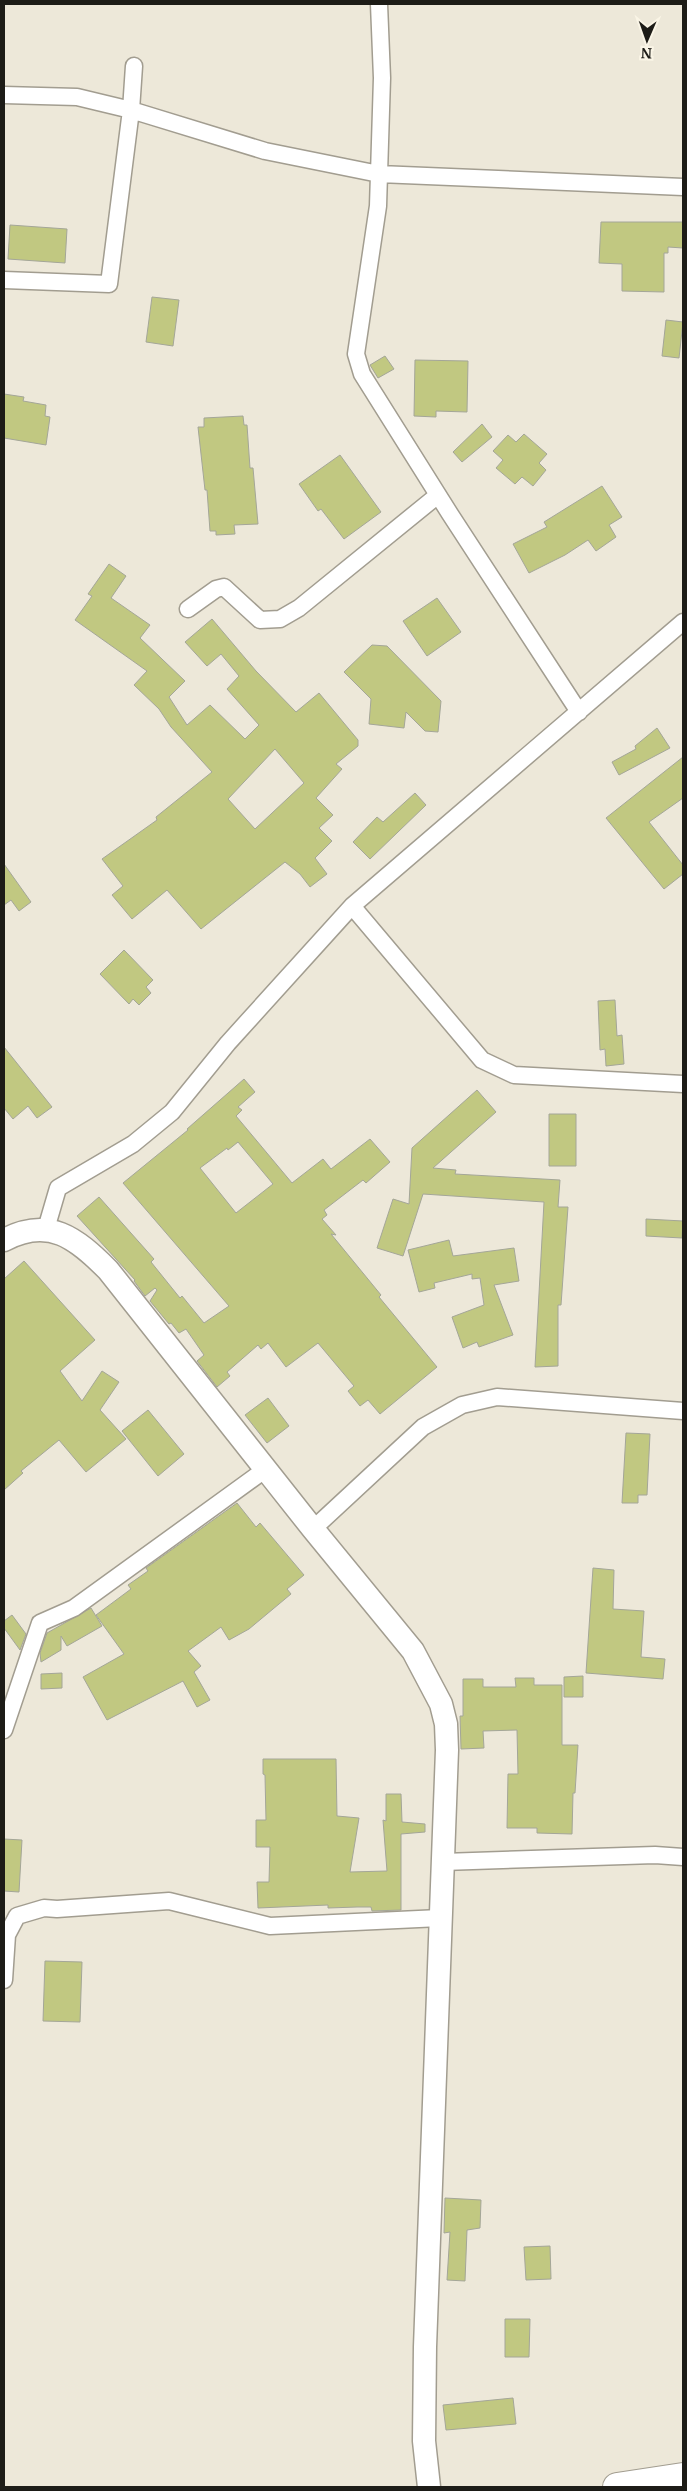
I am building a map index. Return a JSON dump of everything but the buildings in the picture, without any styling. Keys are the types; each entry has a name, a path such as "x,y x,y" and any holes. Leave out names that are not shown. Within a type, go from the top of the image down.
{"highway":[{"path":"617,2487 683,2477"}],"street":[{"path":"379,4 382,78 378,206 356,354 362,374 579,712"},
{"path":"4,280 109,284 131,110 134,66"},
{"path":"4,95 77,97 131,110 265,151 379,174 683,187"},
{"path":"188,609 216,589 224,587 260,620 280,619 299,608 438,495"},
{"path":"46,1229 58,1188 133,1144 172,1112 228,1044 352,906 683,622"},
{"path":"352,906 482,1060 514,1075 683,1084"},
{"path":"4,1240 18,1233 46,1229 67,1236 89,1251 108,1270 313,1529 413,1651 441,1704 446,1724 447,1750 425,2347 424,2440 429,2487"},
{"path":"313,1529 423,1427 462,1404 497,1397 683,1411"},
{"path":"4,1730 40,1623 74,1608 266,1469"},
{"path":"443,1862 655,1855 683,1857"},
{"path":"4,1980 10,1912 170,1900 254,1924 270,1926 440,1918"}]}
